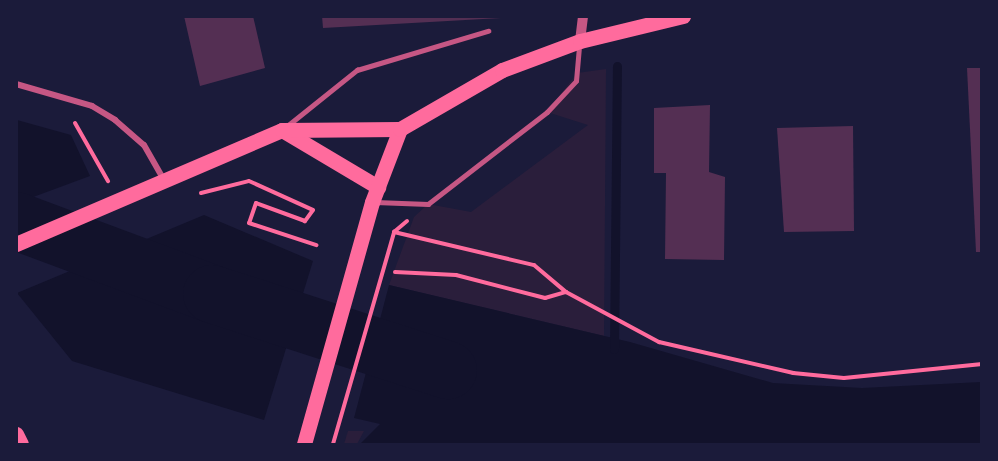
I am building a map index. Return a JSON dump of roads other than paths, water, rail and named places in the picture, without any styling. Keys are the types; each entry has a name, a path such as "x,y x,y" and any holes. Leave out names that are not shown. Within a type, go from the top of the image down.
{"main road":[{"path":"16,244 282,129 400,129 502,70 580,41 674,18"},
{"path":"282,129 378,186"},
{"path":"304,444 308,422 372,202 400,129"},
{"path":"294,444 308,422"},
{"path":"16,434 21,444"}],"street":[{"path":"580,41 583,16"},
{"path":"16,84 92,106 144,145 157,184"}],"lane":[{"path":"282,129 357,70 488,31"},
{"path":"372,202 428,204 547,112 576,81 580,41"}],"waterway":[{"path":"614,349 617,66"},
{"path":"16,221 212,294 448,370"}]}
